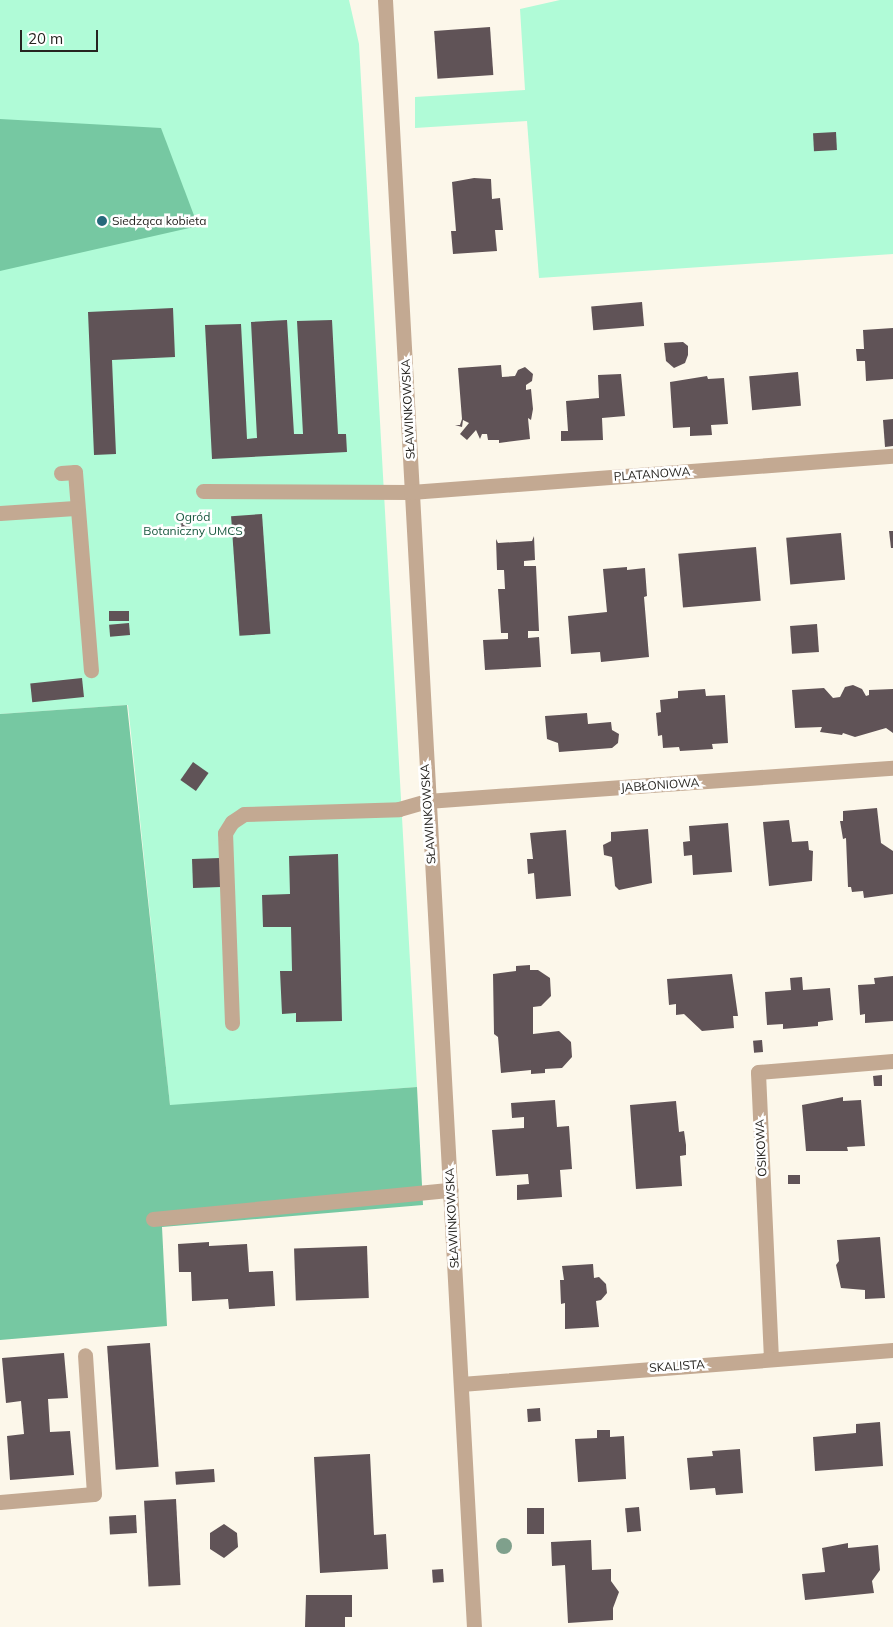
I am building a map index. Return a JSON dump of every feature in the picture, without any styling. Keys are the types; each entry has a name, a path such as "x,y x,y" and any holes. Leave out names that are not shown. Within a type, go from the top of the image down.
{"street":[{"name":"SŁAWINKOWSKA","path":"385,0 427,801 451,1190 474,1627"},
{"name":"PLATANOWA","path":"203,490 412,492 893,456"},
{"path":"61,473 75,472 75,508 91,670"},
{"path":"0,514 75,508"},
{"name":"JABŁONIOWA","path":"232,1023 225,833 232,822 244,814 399,809 427,801 893,768"},
{"name":"OSIKOWA","path":"771,1359 758,1072 893,1061"},
{"path":"153,1219 451,1190"},
{"name":"SKALISTA","path":"461,1384 893,1350"},
{"path":"0,1502 94,1494 85,1355"}],"green space":[{"name":"Ogród Botaniczny UMCS","path":"0,0 349,0 359,44 417,1087 170,1106 128,705 0,714"},
{"path":"560,0 893,0 893,254 539,278 527,121 415,128 415,97 525,90 520,9"},
{"path":"0,119 161,128 198,226 0,271"},
{"path":"127,705 170,1105 417,1087 423,1205 162,1227 167,1326 0,1340 0,714"}],"building":[{"path":"490,27 493,75 437,79 434,31"},
{"path":"836,132 837,150 814,151 813,133"},
{"path":"474,178 491,179 492,199 500,198 503,230 495,230 497,251 453,254 451,231 456,231 452,182"},
{"path":"642,302 644,326 593,330 591,306"},
{"path":"173,308 175,357 112,360 116,454 94,455 88,312"},
{"path":"287,320 294,434 303,434 297,321 332,320 338,434 346,434 347,452 212,459 205,325 241,324 247,439 257,438 251,322"},
{"path":"893,328 893,379 866,381 865,361 857,361 856,349 864,349 863,330"},
{"path":"683,342 688,346 688,355 685,363 674,368 666,361 664,343"},
{"path":"501,365 502,377 515,376 518,370 525,367 533,374 532,381 526,385 526,390 531,389 533,409 531,420 528,418 530,439 499,443 499,440 488,440 487,434 482,434 480,439 476,430 467,440 460,434 469,423 463,420 462,427 455,425 460,425 462,419 458,368"},
{"path":"798,372 801,406 752,410 749,376"},
{"path":"621,374 625,416 602,418 603,440 561,441 561,431 568,431 566,401 599,398 598,375"},
{"path":"707,376 708,379 724,378 728,424 711,425 712,435 690,436 690,427 673,428 670,382"},
{"path":"893,419 893,446 885,447 883,420"},
{"path":"182,514 193,514 190,533 179,534"},
{"path":"262,514 270,634 239,636 231,516"},
{"path":"889,531 893,531 893,548 891,548"},
{"path":"841,533 845,580 790,585 786,538"},
{"path":"534,536 535,560 524,561 524,566 536,566 539,631 528,631 528,638 539,637 541,667 485,670 483,640 508,639 508,633 501,633 498,589 505,589 504,570 497,570 496,539 498,543 532,541"},
{"path":"756,547 761,601 683,608 678,554"},
{"path":"627,567 627,570 645,568 647,596 644,597 649,657 601,662 600,652 571,654 568,616 607,612 603,569"},
{"path":"109,611 129,611 129,621 109,621"},
{"path":"129,623 130,635 110,637 109,625"},
{"path":"817,624 819,652 792,654 790,626"},
{"path":"82,678 84,697 32,702 30,683"},
{"path":"853,685 862,689 866,696 869,695 869,690 893,689 893,733 886,728 855,737 843,733 842,735 820,732 822,727 795,728 792,690 824,688 833,698 840,697 845,687"},
{"path":"705,689 706,696 725,695 728,743 712,744 713,749 680,751 679,747 663,748 662,735 658,736 656,713 661,712 660,700 678,698 678,691"},
{"path":"587,713 588,724 611,722 612,730 619,734 618,743 612,748 559,752 558,743 547,739 545,716"},
{"path":"193,762 209,773 196,791 180,780"},
{"path":"877,808 881,843 893,851 893,894 864,898 863,891 852,892 851,887 848,887 846,838 843,839 840,821 843,821 843,811"},
{"path":"789,820 792,842 808,841 809,850 813,851 812,881 769,886 763,822"},
{"path":"728,823 732,872 693,875 692,855 684,856 683,842 690,841 689,826"},
{"path":"648,829 652,883 619,890 615,886 612,857 604,855 603,845 611,841 611,832"},
{"path":"566,830 571,896 536,899 534,873 528,874 527,859 533,859 530,833"},
{"path":"338,854 342,1021 296,1022 296,1013 282,1014 280,971 292,971 291,927 263,927 262,895 290,894 289,856"},
{"path":"220,858 221,887 193,888 192,859"},
{"path":"530,965 530,970 538,970 550,978 551,996 541,1006 533,1007 533,1034 559,1031 571,1042 572,1057 562,1068 545,1069 545,1073 531,1074 531,1070 501,1073 498,1037 494,1034 493,974 516,971 516,966"},
{"path":"732,974 738,1016 733,1016 734,1028 702,1031 684,1014 676,1015 676,1004 669,1005 667,979"},
{"path":"893,976 893,1021 865,1023 865,1014 860,1015 858,985 875,984 874,978"},
{"path":"802,977 803,990 830,988 833,1020 818,1022 818,1026 783,1029 783,1024 767,1025 765,992 791,990 790,978"},
{"path":"762,1040 763,1052 754,1053 753,1041"},
{"path":"882,1075 882,1086 874,1086 873,1076"},
{"path":"843,1097 843,1101 861,1100 865,1146 847,1147 848,1151 806,1151 802,1105"},
{"path":"555,1100 557,1127 569,1126 572,1169 560,1170 562,1197 517,1200 517,1185 529,1184 528,1174 496,1176 492,1130 524,1128 524,1117 512,1118 511,1103"},
{"path":"676,1101 679,1132 684,1131 686,1145 686,1155 680,1156 682,1186 636,1189 630,1105"},
{"path":"788,1175 800,1175 800,1184 788,1184"},
{"path":"880,1237 885,1298 865,1299 865,1290 841,1288 836,1265 839,1261 837,1240"},
{"path":"209,1242 209,1246 247,1244 249,1272 273,1271 275,1306 229,1309 228,1299 192,1301 191,1272 179,1272 178,1244"},
{"path":"367,1246 369,1298 296,1301 294,1249"},
{"path":"593,1264 594,1278 599,1277 606,1284 607,1293 601,1300 596,1301 599,1327 565,1329 565,1303 561,1304 560,1280 564,1280 562,1266"},
{"path":"150,1343 159,1467 116,1470 107,1346"},
{"path":"64,1353 68,1398 48,1399 50,1432 70,1431 74,1475 10,1480 7,1436 24,1434 21,1401 6,1403 2,1358"},
{"path":"540,1408 541,1421 528,1422 527,1409"},
{"path":"880,1422 883,1466 815,1471 813,1437 856,1433 856,1424"},
{"path":"597,1430 610,1430 610,1437 624,1436 626,1479 578,1482 575,1439 597,1438"},
{"path":"740,1449 743,1493 716,1495 715,1488 690,1490 687,1458 713,1456 712,1451"},
{"path":"370,1454 374,1535 386,1534 388,1569 320,1573 314,1457"},
{"path":"214,1469 215,1482 176,1485 175,1472"},
{"path":"176,1499 181,1585 149,1587 144,1501"},
{"path":"639,1507 641,1531 627,1532 625,1508"},
{"path":"527,1508 544,1508 544,1534 527,1534"},
{"path":"136,1515 137,1533 110,1534 109,1516"},
{"path":"224,1524 237,1533 238,1547 224,1558 210,1549 210,1533"},
{"path":"591,1540 592,1570 611,1569 611,1581 619,1592 613,1608 613,1620 568,1623 565,1565 552,1566 551,1542"},
{"path":"848,1543 848,1548 878,1545 880,1570 872,1581 874,1593 805,1600 802,1574 825,1572 822,1548"},
{"path":"443,1569 444,1582 433,1583 432,1570"},
{"path":"306,1595 352,1595 352,1617 345,1617 345,1627 305,1627"}],"place":[{"name":"Siedząca kobieta","path":"102,221"}]}
